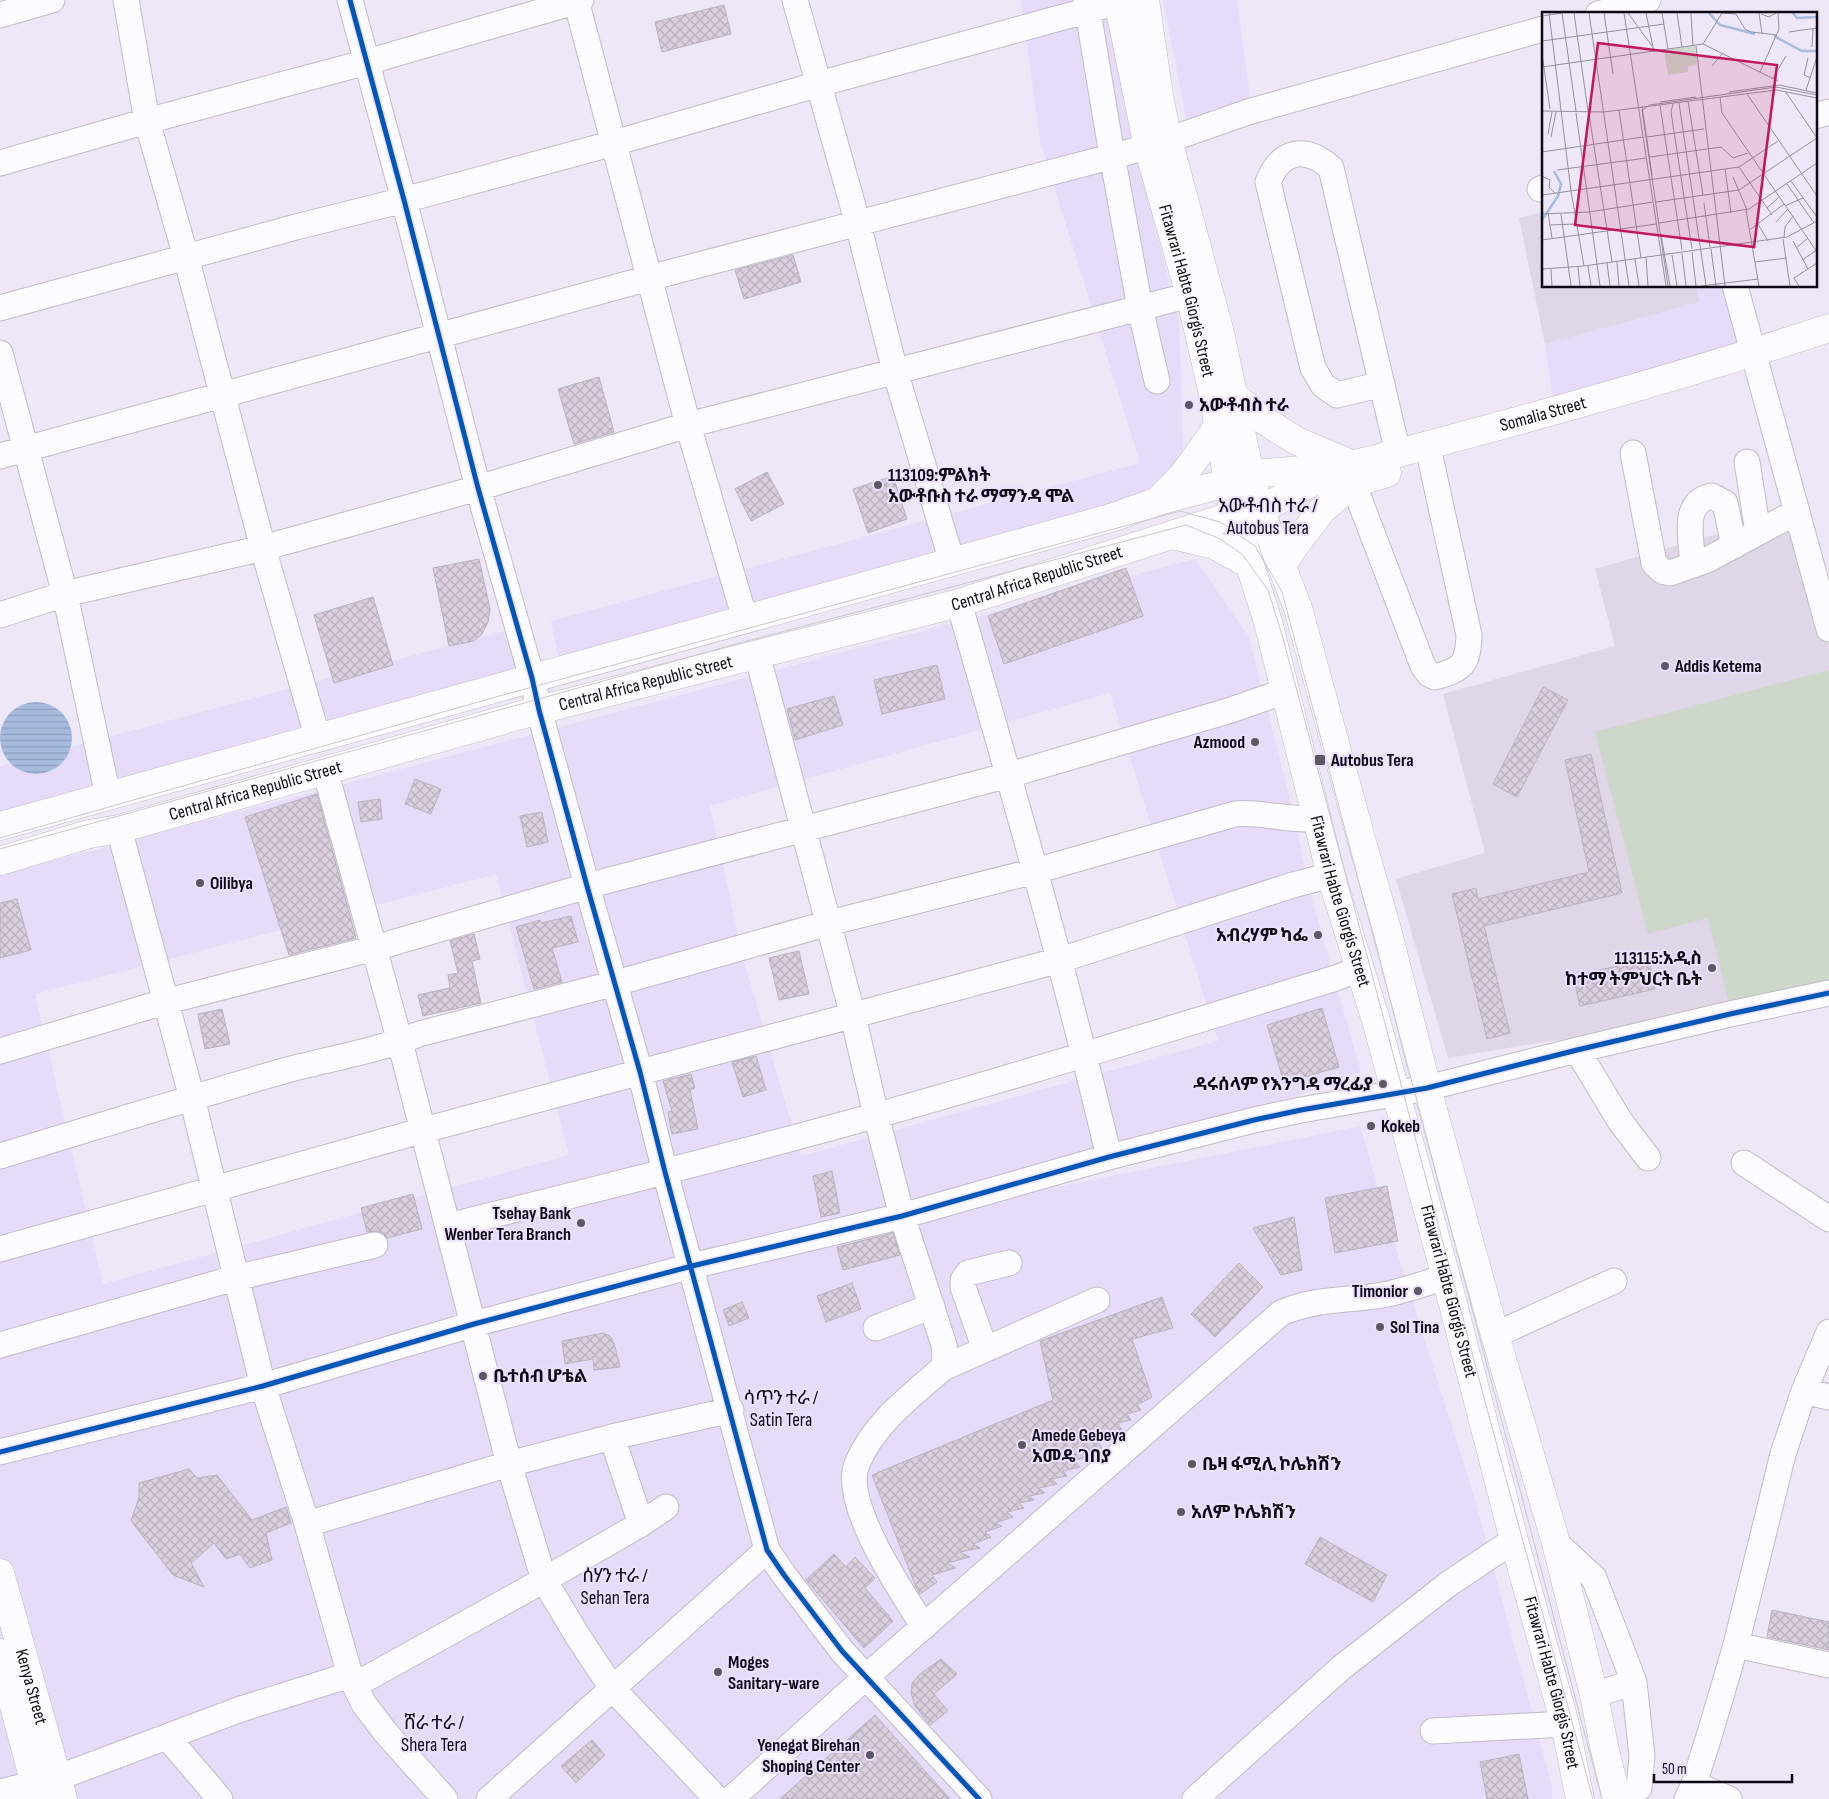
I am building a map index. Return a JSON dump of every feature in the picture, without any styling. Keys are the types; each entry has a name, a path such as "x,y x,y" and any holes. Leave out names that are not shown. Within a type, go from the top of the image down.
{"main road":[{"path":"1145,0 1158,88 1158,143 1212,298 1233,395 1238,478 1247,513 1282,566 1298,608 1398,969 1427,1088 1495,1336 1556,1543 1594,1695 1617,1799"},
{"name":"Fitawrari Habte Giorgis Street","path":"1118,1 1158,143 1212,389 1218,428 1238,478"},
{"name":"Somalia Street","path":"1238,478 1348,471 1398,453 1755,360 1829,328"},
{"path":"1233,395 1259,417 1294,440 1348,471 1431,461 1755,360 1829,342"},
{"path":"1158,501 1184,474 1218,428"},
{"path":"1282,566 1348,471"},
{"name":"Central Africa Republic Street","path":"0,861 89,834 118,829 539,710 959,603 1247,513 1348,471"},
{"name":"Central Africa Republic Street","path":"0,826 1114,517 1158,501 1238,478"},
{"name":"Fitawrari Habte Giorgis Street","path":"1247,513 1249,564 1268,622 1331,875 1361,968 1446,1277 1514,1540 1565,1724 1580,1799"},
{"path":"1172,535 1214,545 1249,564"},
{"name":"Kenya Street","path":"0,1573 49,1790"},
{"path":"0,1653 49,1790"}],"street":[{"path":"10,8 52,0"},
{"path":"126,0 147,121 186,257 263,548 318,739"},
{"path":"350,0 478,488 532,678 586,886 616,983 767,1550 842,1651 979,1799"},
{"path":"0,163 367,62 578,0 688,425 745,619"},
{"path":"795,0 858,224 895,371 952,562"},
{"path":"1605,12 1648,0"},
{"path":"0,308 614,143 1087,5 1118,1"},
{"path":"1087,5 1140,308 1157,380"},
{"path":"0,456 649,278 1158,143 1248,112 1542,29"},
{"path":"1816,116 1829,112"},
{"path":"1382,384 1337,395 1323,385 1312,368 1268,182 1273,170 1281,160 1295,154 1310,154 1321,159 1331,168 1382,384 1398,453"},
{"path":"1736,288 1796,512 1820,563 1829,629"},
{"path":"0,615 65,594 263,548 478,488 688,425 1190,295"},
{"path":"0,353 65,594 108,796"},
{"path":"1633,453 1654,563 1662,571 1670,572 1707,560 1796,512"},
{"path":"1348,471 1423,666 1429,674 1435,677 1459,669 1466,659 1469,635 1431,461"},
{"path":"1747,462 1758,532"},
{"path":"1694,565 1690,515 1694,506 1708,497 1712,496 1725,503 1734,546"},
{"path":"959,603 1060,960 1109,1157"},
{"path":"757,654 853,1016 902,1216 944,1345 945,1357 942,1368"},
{"path":"0,1051 164,1002 375,948 586,886 1008,775 1228,711 1286,691"},
{"path":"325,770 424,1130 509,1464 544,1580 572,1628 612,1688 717,1799"},
{"path":"0,1156 313,1063 400,1042 419,1034 616,983 1235,814 1247,813 1303,820 1318,818"},
{"path":"118,829 164,1002 192,1098 263,1386 353,1680 364,1704 386,1733 445,1799"},
{"path":"0,1249 424,1130 1060,960 1294,885 1331,875"},
{"path":"448,1226 665,1172 876,1115 1085,1055 1336,978 1361,968"},
{"path":"0,1452 263,1386 474,1324 692,1266 902,1216 1109,1157 1254,1120 1396,1092 1427,1088 1577,1050 1829,993"},
{"path":"1577,1050 1620,1121 1648,1158"},
{"path":"1744,1163 1829,1219"},
{"path":"0,1345 235,1278 375,1244"},
{"path":"985,1350 963,1280 968,1273 1009,1263"},
{"path":"732,1799 867,1676 1281,1314 1294,1308 1321,1301 1385,1295 1446,1277"},
{"path":"1495,1336 1614,1281"},
{"path":"924,1627 873,1542 857,1499 854,1480 856,1466 869,1442 889,1417 942,1368 1096,1300"},
{"path":"876,1328 932,1306"},
{"path":"1728,1799 1684,1794 1736,1646 1783,1454 1804,1391 1829,1332"},
{"path":"1804,1391 1829,1396"},
{"path":"306,1524 509,1464 612,1437 731,1410"},
{"path":"612,1437 641,1524"},
{"path":"0,1792 49,1790 168,1738 241,1710 353,1680 544,1580 666,1508"},
{"path":"1195,1799 1341,1668 1447,1585 1514,1540"},
{"path":"1556,1543 1594,1578 1634,1682 1642,1756 1639,1788 1626,1799"},
{"path":"489,1799 767,1550"},
{"path":"1736,1646 1829,1665"},
{"path":"1594,1695 1634,1682"},
{"path":"1433,1731 1565,1724"},
{"path":"168,1738 220,1799"}],"shaded area":[{"path":"1021,0 1106,0 1138,157 1179,321 1184,483 559,660 551,621 1140,463 1040,141"},
{"path":"1163,0 1237,0 1252,112 1188,128"},
{"path":"1542,212 1542,288 1696,288 1700,302 1545,344 1519,218"},
{"path":"1696,288 1733,288 1751,355 1555,413 1545,344 1700,302"},
{"path":"1795,512 1829,637 1829,990 1731,1011 1448,1058 1396,879 1485,853 1443,694 1615,646 1595,569"},
{"path":"1195,559 1249,637 1293,811 1311,896 1361,1072 1330,1085 909,1217 1360,1126 1401,1265 1474,1496 1552,1786 1552,1799 49,1799 0,1614 0,875","holes":["1110,693 1218,1041 801,1156 743,958 710,806","496,874 569,1155 103,1284 35,994"]},
{"path":"504,631 519,676 0,820 0,766"},
{"path":"1829,670 1829,990 1731,1011 1708,918 1648,934 1595,732"},
{"path":"0,1620 41,1781 0,1791"}],"water":[{"path":"36,702 50,705 62,712 69,724 72,738 69,752 62,764 50,771 36,774 22,771 10,764 3,752 0,738 3,724 10,712 22,705"}],"building":[{"path":"724,5 731,34 662,52 655,22"},
{"path":"793,255 801,282 744,299 735,270"},
{"path":"599,377 614,432 574,444 558,389"},
{"path":"767,472 784,504 751,521 735,489"},
{"path":"893,476 907,519 868,533 853,489"},
{"path":"479,559 490,609 488,622 482,634 474,641 449,646 433,568"},
{"path":"1126,568 1143,616 1004,664 988,616"},
{"path":"373,597 393,665 334,683 314,615"},
{"path":"937,665 945,699 882,714 874,680"},
{"path":"1543,687 1568,700 1517,797 1493,784"},
{"path":"834,696 843,725 795,740 787,709"},
{"path":"1591,754 1622,893 1484,926 1510,1033 1487,1039 1452,894 1476,888 1478,899 1589,872 1565,760"},
{"path":"415,779 441,789 431,814 405,804"},
{"path":"317,794 356,938 289,955 245,817"},
{"path":"380,799 382,819 361,822 358,802"},
{"path":"542,812 548,842 527,847 520,816"},
{"path":"17,899 31,950 0,958 0,903"},
{"path":"571,916 578,942 552,948 562,982 534,989 516,927 540,920 541,923"},
{"path":"474,934 480,959 472,961 481,1003 423,1016 418,995 450,988 448,975 458,973 450,941"},
{"path":"799,951 809,994 779,1000 769,958"},
{"path":"1649,959 1655,989 1580,1006 1573,976"},
{"path":"1322,1008 1339,1067 1284,1083 1267,1025"},
{"path":"222,1009 230,1044 205,1049 198,1014"},
{"path":"756,1056 766,1090 743,1097 732,1062"},
{"path":"691,1074 695,1088 690,1090 698,1129 672,1134 668,1112 672,1111 663,1081"},
{"path":"832,1171 840,1213 821,1217 813,1176"},
{"path":"1387,1186 1398,1241 1335,1253 1325,1198"},
{"path":"413,1194 422,1229 387,1238 379,1231 367,1232 361,1208"},
{"path":"1294,1217 1302,1270 1281,1275 1253,1228"},
{"path":"893,1233 900,1255 843,1270 837,1247"},
{"path":"1239,1263 1263,1287 1215,1337 1191,1314"},
{"path":"852,1283 861,1309 826,1322 817,1296"},
{"name":"Amede Gebeya አመዴ ገበያ","path":"1162,1297 1173,1328 1132,1339 1152,1397 1137,1405 1141,1410 1127,1414 1131,1420 1117,1423 1122,1430 1108,1433 1112,1439 1098,1442 1102,1448 1086,1451 1091,1457 1074,1460 1080,1467 1063,1471 1067,1476 1052,1479 1057,1484 1039,1488 1045,1493 1029,1496 1034,1500 1019,1503 1024,1508 1007,1512 1013,1517 995,1523 1002,1526 985,1532 991,1537 973,1544 980,1548 960,1552 970,1557 947,1563 956,1568 932,1575 937,1582 920,1594 872,1475 1053,1400 1040,1341"},
{"path":"742,1302 749,1318 729,1326 723,1310"},
{"path":"603,1333 610,1336 614,1343 620,1367 594,1370 593,1359 565,1364 562,1341"},
{"path":"189,1469 197,1478 217,1475 252,1520 286,1507 291,1523 266,1533 272,1560 250,1568 240,1554 226,1559 214,1543 191,1563 204,1587 173,1575 131,1521 139,1497 139,1483"},
{"path":"1320,1537 1387,1575 1373,1602 1305,1564"},
{"path":"834,1554 846,1567 855,1557 875,1578 865,1588 893,1621 864,1648 806,1580"},
{"path":"1772,1610 1829,1622 1829,1650 1767,1637"},
{"path":"941,1659 957,1674 934,1694 948,1711 930,1725 915,1706 911,1693 912,1683 920,1674"},
{"name":"Yenegat Birehan Shoping Center","path":"875,1715 950,1799 780,1799"},
{"path":"592,1740 605,1755 576,1783 561,1766"},
{"path":"1519,1754 1528,1799 1487,1799 1480,1762"}],"tram line":[{"path":"0,838 503,695 1180,511 1220,522 1255,546 1282,592 1602,1799"},
{"path":"0,849 736,644 1186,525 1218,538 1242,554 1268,590 1283,638 1483,1394 1593,1799"}],"cycle path":[{"path":"350,0 478,488 640,1072 665,1172 767,1550 842,1651 979,1799"},
{"path":"0,1452 263,1386 474,1324 692,1266 902,1216 1109,1157 1254,1120 1427,1088 1577,1050 1829,993"}],"place":[{"name":"አውቶብስ ተራ","path":"1189,405"},
{"name":"113109:ምልክት አውቶቡስ ተራ ማማንዳ ሞል","path":"878,485"},
{"name":"Addis Ketema","path":"1665,666"},
{"name":"Azmood","path":"1255,742"},
{"name":"Autobus Tera","path":"1320,760"},
{"name":"Oilibya","path":"200,883"},
{"name":"አብረሃም ካፌ","path":"1318,935"},
{"name":"113115:አዲስ ከተማ ትምህርት ቤት","path":"1712,968"},
{"name":"ዳሩሰላም የእንግዳ ማረፊያ","path":"1383,1084"},
{"name":"Kokeb","path":"1371,1126"},
{"name":"Tsehay Bank Wenber Tera Branch","path":"581,1223"},
{"name":"Timonior","path":"1418,1291"},
{"name":"Sol Tina","path":"1380,1327"},
{"name":"ቤተሰብ ሆቴል","path":"483,1376"},
{"name":"Amede Gebeya አመዴ ገበያ","path":"1022,1445"},
{"name":"ቤዛ ፋሚሊ ኮሌክሽን","path":"1192,1464"},
{"name":"አለም ኮሌክሽን","path":"1181,1512"},
{"name":"Moges Sanitary-ware","path":"718,1672"},
{"name":"Yenegat Birehan Shoping Center","path":"870,1755"}],"district":[{"name":"አውቶብስ ተራ / Autobus Tera","path":"1268,516"},
{"name":"ሳጥን ተራ / Satin Tera","path":"781,1408"},
{"name":"ሰሃን ተራ / Sehan Tera","path":"615,1586"},
{"name":"ሸራ ተራ / Shera Tera","path":"434,1733"}]}
